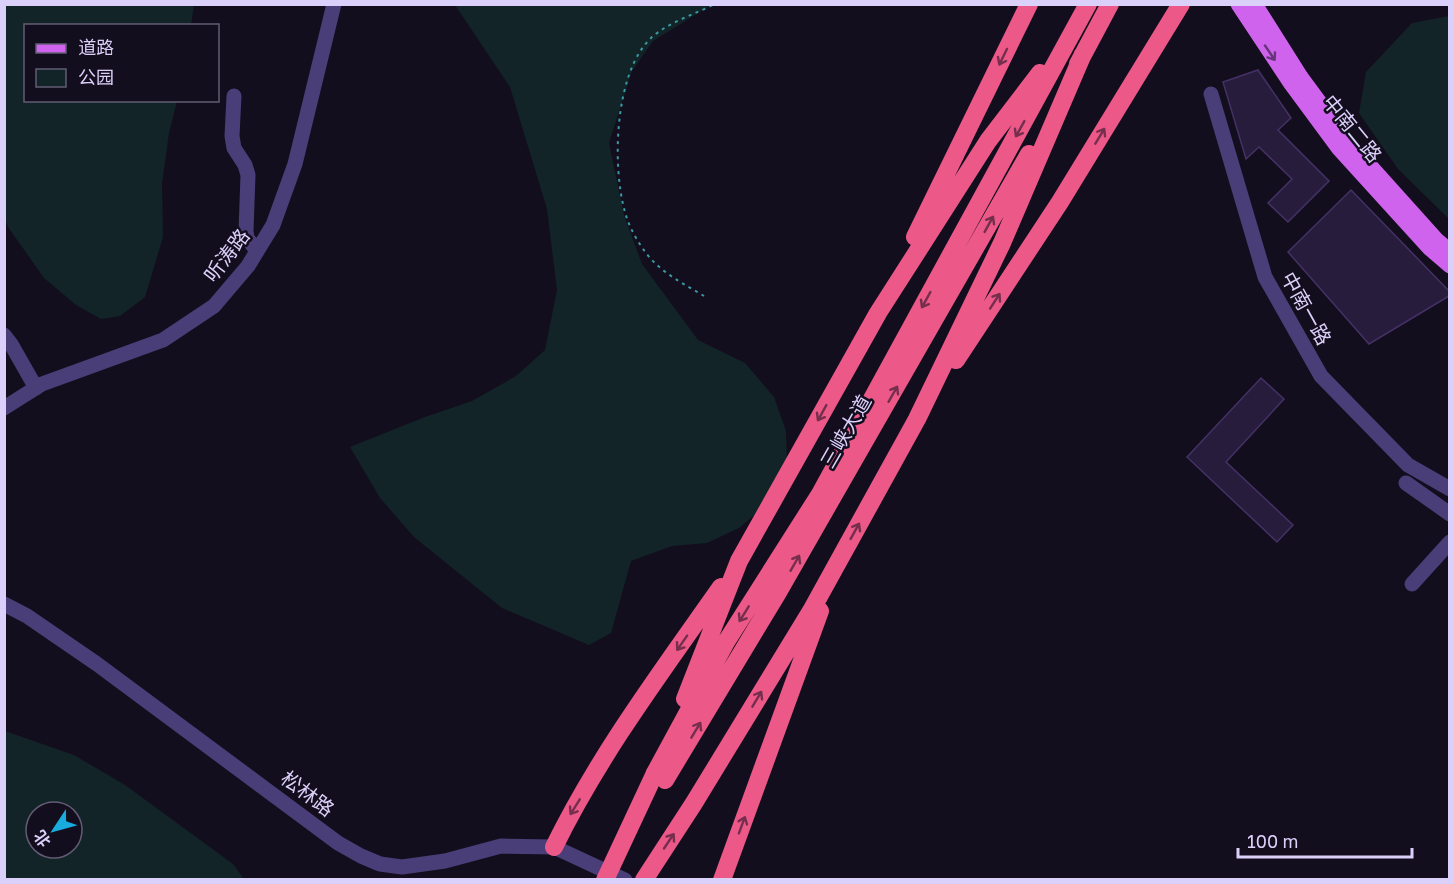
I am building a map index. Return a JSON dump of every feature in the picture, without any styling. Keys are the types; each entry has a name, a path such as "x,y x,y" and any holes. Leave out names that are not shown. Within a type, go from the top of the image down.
{"highway":[{"path":"554,847 569,815 639,704 739,561 878,313 1029,4"},
{"name":"三峡大道","path":"605,879 660,777 726,642 820,494 1089,4"},
{"name":"三峡大道","path":"618,879 660,777 777,594 912,361 1110,4"},
{"path":"1135,81 1174,4"},
{"path":"917,419 1060,202 1181,4"},
{"path":"878,313 988,141 1073,32"},
{"path":"644,879 694,803 811,611 917,419 1002,243 1083,54"},
{"path":"722,879 843,552"},
{"path":"660,777 739,561"}],"main road":[{"name":"中南二路","path":"1238,4 1291,84 1339,149 1429,248 1449,266"},
{"name":"中南二路","path":"1255,4 1301,77 1349,142 1437,240 1449,250"}],"street":[{"name":"听涛路","path":"4,408 36,388 163,339 214,306 248,266 273,225 295,164 334,4"},
{"name":"中南一路","path":"1211,94 1265,277 1321,376 1408,465 1449,489"},
{"path":"234,96 232,136 234,147 248,175 247,238 257,251"},
{"path":"4,335 36,388"},
{"path":"1407,483 1449,514"},
{"path":"1412,584 1449,542"},
{"name":"松林路","path":"4,604 27,616 97,664 338,843 361,856 380,864 402,867 445,861 501,846 554,847 625,879"}],"path":[{"path":"704,296 663,270 647,255 634,235 625,212 621,188 617,158 618,129 627,80 640,51 657,33 715,4"}],"green space":[{"path":"4,5 194,5 191,24 24,24 24,102 177,102 169,133 162,184 163,237 145,297 120,316 101,319 76,305 44,278 8,227 4,216"},
{"path":"455,5 711,5 653,41 632,71 609,143 624,215 642,264 698,340 745,363 774,397 786,431 787,466 772,500 739,528 707,543 672,546 631,561 611,633 589,645 502,608 414,537 380,498 350,447 472,401 516,376 545,350 557,290 547,209 510,87"},
{"path":"1450,16 1449,219 1398,169 1359,113 1366,72 1412,23"},
{"path":"5,731 74,755 125,785 233,864 244,879 5,879"}],"building":[{"path":"1258,70 1291,118 1278,130 1329,181 1288,222 1268,203 1292,179 1259,147 1246,159 1223,82"},
{"path":"1351,190 1449,291 1449,296 1369,344 1288,252"},
{"path":"1261,378 1284,399 1226,462 1293,525 1277,542 1187,457"}]}
